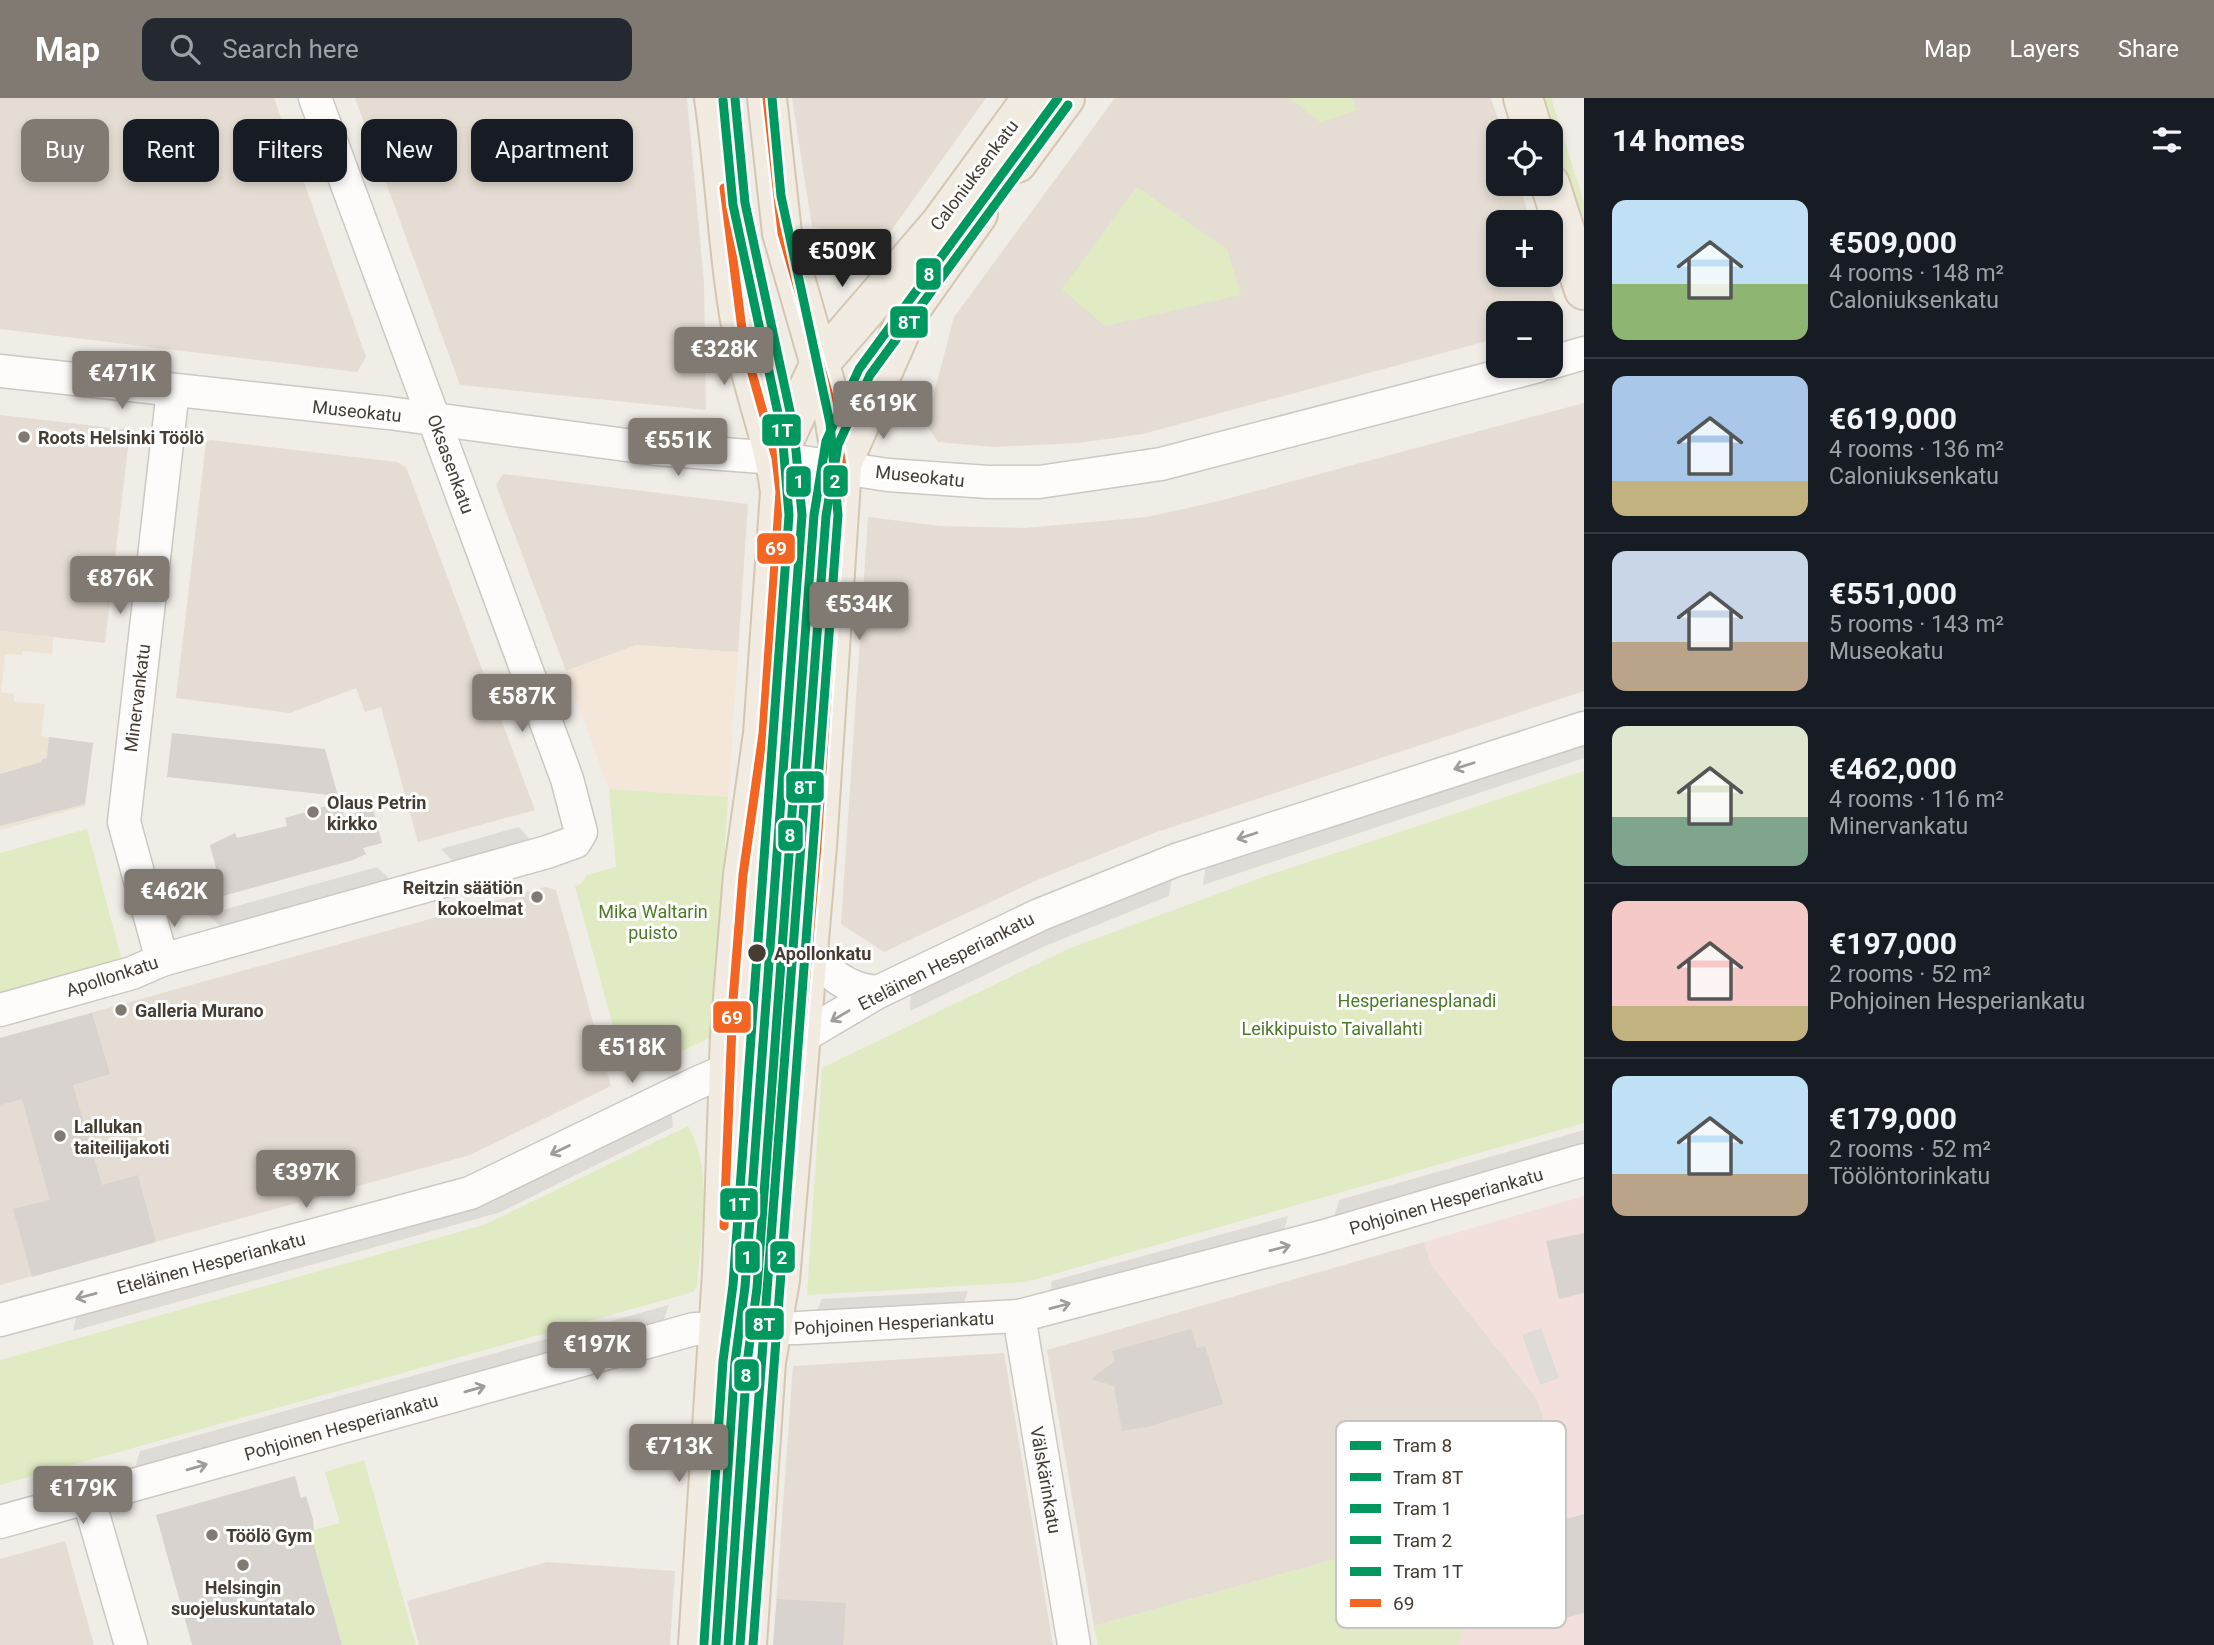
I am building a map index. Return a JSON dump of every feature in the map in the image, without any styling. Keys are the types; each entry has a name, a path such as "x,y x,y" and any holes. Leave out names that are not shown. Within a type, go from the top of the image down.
{"main road":[{"path":"698,1645 718,1328 730,1035 743,875 763,734 780,492 776,458 751,371 736,302 714,98"},
{"path":"747,1645 766,1362 780,1280 808,947 842,466 839,438 820,363 782,233 767,98"},
{"name":"Caloniuksenkatu","path":"776,458 820,363 940,225 1032,98"},
{"name":"Caloniuksenkatu","path":"842,466 910,310 1065,98"},
{"path":"1522,98 1529,119"},
{"path":"1554,196 1584,290"}],"street":[{"name":"Oksasenkatu","path":"316,98 573,798 581,832"},
{"path":"1563,359 1584,353"},
{"name":"Museokatu","path":"0,371 435,420 656,449 776,458 888,475 988,482 1039,482 1161,464 1492,378"},
{"name":"Minervankatu","path":"162,960 124,822 173,390"},
{"name":"Eteläinen Hesperiankatu","path":"0,1320 470,1193 800,1038 878,992 1039,915 1176,860 1584,728"},
{"name":"Apollonkatu","path":"0,1010 132,973 162,960 547,852 575,842 581,832"},
{"path":"808,947 829,972 852,988 878,992"},
{"name":"Pohjoinen Hesperiankatu","path":"0,1522 694,1329 1019,1316 1321,1237 1584,1160"},
{"name":"Välskärinkatu","path":"1019,1316 1074,1645"},
{"path":"88,1497 131,1645"}],"shaded area":[{"path":"0,98 274,98 281,119 233,119 233,182 304,182 366,357 357,372 0,329"},
{"path":"355,98 687,98 704,283 706,410 460,385 386,182 457,182 457,119 363,119"},
{"path":"792,98 986,98 883,242 812,227"},
{"path":"1115,98 1491,98 1498,119 1486,119 1486,196 1523,196 1527,210 1486,210 1486,287 1551,287 1556,301 1486,301 1486,341 1143,434 1078,443 993,447 938,442 928,427 929,412 954,317"},
{"path":"1584,403 1584,691 1154,833 1035,881 884,952 841,924 868,517 940,526 1024,528 1147,517 1219,501"},
{"path":"0,415 130,430 105,643 0,631"},
{"path":"210,440 397,462 406,467 535,810 418,842 381,707 365,712 356,688 290,713 176,698 206,442"},
{"path":"503,474 748,504 738,652 636,645 566,671 496,485"},
{"path":"0,631 53,637 52,654 23,651 22,655 5,654 1,692 14,694 14,702 45,704 41,736 93,743 85,806 0,830"},
{"path":"636,645 738,652 728,797 609,789 566,671"},
{"path":"1584,737 1584,758 1203,885 1206,864"},
{"path":"519,827 533,843 456,865 441,849"},
{"path":"377,867 394,883 225,931 208,914"},
{"path":"1172,876 1169,896 1045,946 910,1011 911,989 1045,927"},
{"path":"545,887 556,890 611,1086 470,1155 0,1285 0,1038"},
{"path":"671,1107 673,1127 501,1212 73,1331 78,1309 490,1194"},
{"path":"1584,1130 1584,1150 1333,1221 1339,1200"},
{"path":"1584,1196 1584,1645 1098,1645 1094,1626 1336,1559 1336,1628 1566,1628 1566,1421 1544,1421 1537,1399 1431,1265 1424,1242"},
{"path":"1288,1216 1282,1237 1048,1302 1052,1281"},
{"path":"1424,1242 1432,1265 1537,1399 1544,1421 1336,1421 1336,1559 1094,1626 1047,1350"},
{"path":"968,1291 961,1311 813,1319 822,1299"},
{"path":"669,1305 661,1327 133,1475 140,1451"},
{"path":"1541,1328 1559,1378 1540,1385 1522,1335"},
{"path":"1004,1353 1053,1645 773,1645 793,1366"},
{"path":"65,1541 94,1645 0,1645 0,1559"},
{"path":"547,1562 675,1571 670,1645 419,1645 407,1601"}],"green space":[{"path":"1289,98 1352,98 1357,110 1320,122"},
{"path":"1535,98 1551,98 1558,119 1545,119"},
{"path":"1563,136 1584,202 1584,252 1563,185"},
{"path":"1137,187 1227,249 1241,295 1105,326 1062,289"},
{"name":"Hesperianesplanadi","path":"1584,771 1584,1123 1026,1282 807,1295 822,1068 1068,949 1263,877"},
{"name":"Mika Waltarin puisto","path":"609,789 728,797 713,1036 627,1078 575,886 581,884 587,875 616,867"},
{"path":"87,829 122,961 0,994 0,853"},
{"path":"688,1126 696,1144 704,1184 697,1286 693,1292 0,1485 0,1360 484,1225"},
{"path":"364,1460 416,1645 342,1645 310,1531 340,1523 325,1472"},
{"path":"1336,1559 1336,1628 1464,1628 1457,1645 1098,1645 1094,1626"}],"building":[{"path":"172,733 325,749 338,796 167,777"},
{"path":"49,737 93,743 85,804 0,826 0,774 42,762 41,760 47,758"},
{"path":"340,802 344,816 373,808 382,843 363,848 366,854 353,860 223,896 210,845 235,833 237,838 287,826 285,818"},
{"name":"Lallukan taiteilijakoti","path":"92,1013 110,1074 73,1085 102,1185 138,1175 156,1242 32,1277 13,1209 50,1200 22,1099 0,1105 0,1038"},
{"path":"1584,1233 1584,1293 1559,1299 1546,1241"},
{"path":"1191,1329 1197,1348 1205,1346 1223,1404 1147,1427 1122,1431 1114,1386 1091,1379 1115,1361 1112,1351"},
{"name":"Helsingin suojeluskuntatalo","path":"295,1476 301,1498 306,1496 313,1519 314,1531 310,1531 342,1645 192,1645 156,1515"},
{"path":"1584,1514 1584,1613 1566,1618 1566,1519"},
{"path":"777,1599 846,1603 843,1645 773,1645"}],"tram line":[{"name":"2","path":"753,1645 838,515 830,423 781,196 772,98"},
{"name":"8","path":"728,1645 747,1363 757,1288 814,515 826,441 859,369 1058,98"},
{"name":"1","path":"716,1644 735,1362 745,1287 802,515 794,430 745,203 735,99"},
{"name":"1T","path":"704,1643 723,1361 733,1285 789,515 782,432 733,205 723,100"},
{"name":"8T","path":"740,1645 826,516 838,445 870,375 1068,105"}],"transit line":[{"name":"69","path":"747,1645 766,1362 780,1280 817,846 842,466 833,410 782,233 767,98"},
{"name":"69","path":"724,188 744,345 776,458 780,492 763,734 743,875 733,1000 724,1226"}],"place":[{"name":"Roots Helsinki Töölö","path":"24,437"},
{"name":"Olaus Petrin kirkko","path":"313,812"},
{"name":"Reitzin säätiön kokoelmat","path":"537,897"},
{"name":"Apollonkatu","path":"757,953"},
{"name":"Galleria Murano","path":"121,1010"},
{"name":"Lallukan taiteilijakoti","path":"60,1136"},
{"name":"Töölö Gym","path":"212,1535"},
{"name":"Helsingin suojeluskuntatalo","path":"243,1565"}],"park label":[{"name":"Leikkipuisto Taivallahti","path":"1332,1028"}]}
